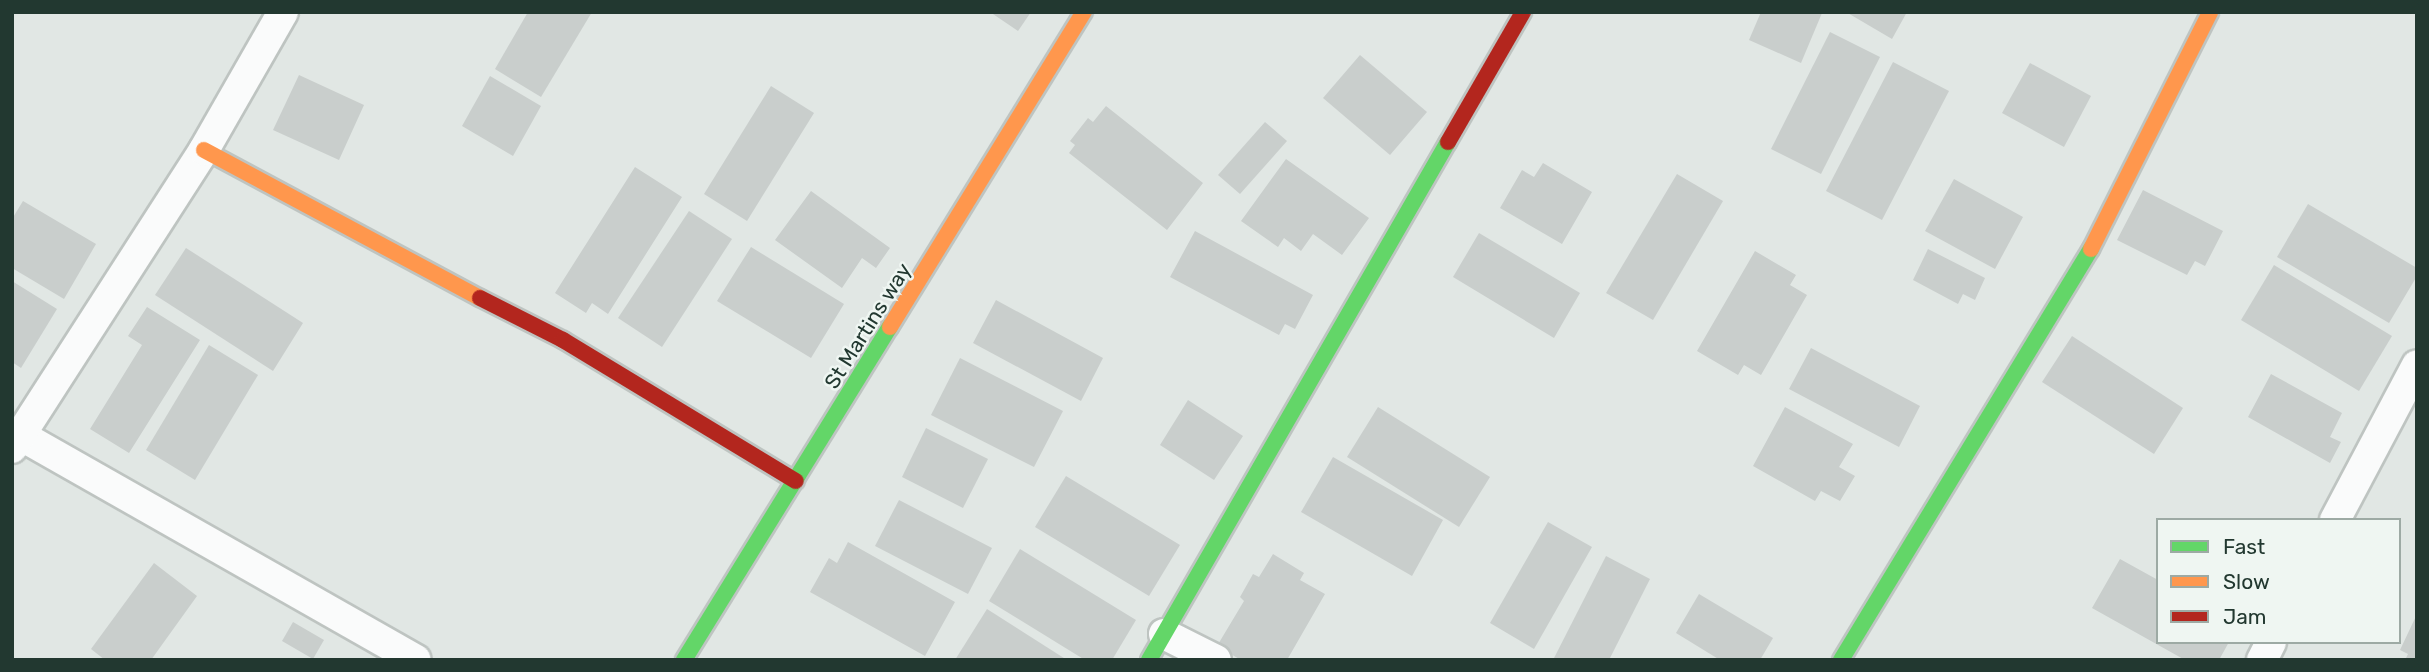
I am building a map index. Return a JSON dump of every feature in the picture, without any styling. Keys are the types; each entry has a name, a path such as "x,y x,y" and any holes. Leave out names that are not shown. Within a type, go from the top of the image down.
{"street":[{"path":"283,12 204,149 16,441 416,660"},
{"name":"St Martins way","path":"684,660 1084,12"},
{"path":"1149,660 1523,12"},
{"path":"1841,660 2086,258 2210,12"},
{"path":"204,149 359,237 563,340 796,481"},
{"path":"2336,518 2417,365"},
{"path":"1164,634 1216,660"},
{"path":"2262,660 2270,644"}],"building":[{"path":"528,12 592,12 541,97 495,69"},
{"path":"990,12 1031,12 1018,31"},
{"path":"1761,12 1822,13 1801,63 1749,40"},
{"path":"1846,12 1907,12 1892,39"},
{"path":"1830,32 1880,57 1821,174 1771,149"},
{"path":"1360,55 1427,112 1390,155 1323,98"},
{"path":"1893,62 1949,91 1882,220 1826,191"},
{"path":"2030,63 2091,96 2064,147 2002,113"},
{"path":"299,75 364,105 339,160 273,130"},
{"path":"490,76 541,106 513,156 462,126"},
{"path":"771,86 814,113 747,221 704,194"},
{"path":"1106,106 1203,183 1167,230 1069,153 1075,145 1070,141 1088,118 1093,122"},
{"path":"1265,122 1287,141 1240,194 1218,175"},
{"path":"1286,159 1369,218 1342,255 1313,234 1301,251 1284,238 1278,247 1241,221"},
{"path":"1543,163 1592,192 1562,244 1500,208 1522,170 1534,177"},
{"path":"635,167 682,197 608,314 592,303 586,313 555,293"},
{"path":"1677,174 1723,201 1653,320 1606,293"},
{"path":"1954,179 2023,217 1995,269 1925,231"},
{"path":"2143,190 2223,231 2205,266 2195,261 2187,275 2117,240"},
{"path":"811,191 890,248 876,268 862,258 842,288 775,240"},
{"path":"23,201 96,244 64,299 12,268 12,219"},
{"path":"2308,204 2417,268 2417,276 2389,323 2277,257"},
{"path":"689,211 732,239 662,347 618,318"},
{"path":"1195,231 1313,295 1295,329 1285,324 1279,335 1170,277"},
{"path":"1479,233 1580,293 1554,338 1453,277"},
{"path":"751,247 844,304 811,358 717,301"},
{"path":"186,248 303,323 273,371 155,295"},
{"path":"1928,249 1985,278 1975,300 1963,294 1958,304 1913,280"},
{"path":"1755,251 1796,275 1790,285 1807,295 1761,375 1744,365 1738,375 1697,351"},
{"path":"2274,265 2392,336 2359,391 2241,320"},
{"path":"12,281 57,309 21,368 12,362"},
{"path":"996,300 1103,358 1081,401 973,343"},
{"path":"147,307 200,340 129,453 90,429 142,345 128,336"},
{"path":"2072,336 2183,408 2154,454 2042,382"},
{"path":"209,345 258,375 195,480 146,450"},
{"path":"1811,348 1920,406 1899,447 1789,389"},
{"path":"960,358 1063,411 1034,467 931,415"},
{"path":"2271,374 2342,413 2330,437 2341,442 2330,463 2248,417"},
{"path":"1188,400 1243,436 1214,480 1160,445"},
{"path":"1378,407 1490,477 1459,527 1347,457"},
{"path":"1785,407 1853,444 1839,467 1855,476 1840,501 1821,491 1815,501 1753,466"},
{"path":"926,428 988,459 963,508 902,477"},
{"path":"1333,457 1443,520 1412,576 1301,512"},
{"path":"1066,476 1180,545 1149,596 1035,527"},
{"path":"899,500 992,548 968,594 875,546"},
{"path":"1548,522 1592,547 1534,649 1490,623"},
{"path":"848,542 955,602 925,656 810,592 829,558 837,563"},
{"path":"1020,549 1136,620 1112,660 1085,660 989,601"},
{"path":"1273,554 1304,573 1300,580 1325,594 1287,660 1241,660 1217,646 1244,601 1240,597 1253,574 1259,577"},
{"path":"1606,556 1650,579 1609,660 1553,660"},
{"path":"2120,559 2156,579 2156,644 2092,608"},
{"path":"154,563 197,596 151,660 105,660 91,649"},
{"path":"1699,594 1773,638 1760,660 1720,660 1676,633"},
{"path":"987,609 1067,660 955,660"},
{"path":"2417,614 2417,660 2405,660 2408,654 2400,650"},
{"path":"293,622 324,640 313,659 282,641"},
{"path":"2156,644 2228,644 2219,660 2185,660"}],"traffic: fast":[{"path":"1149,660 1448,142"},
{"path":"1841,660 2091,249"},
{"path":"684,660 890,327"}],"traffic: slow":[{"path":"890,327 1084,12"},
{"path":"2091,249 2210,12"},
{"path":"204,150 480,298"}],"traffic: jam":[{"path":"1448,142 1523,12"},
{"path":"480,298 563,340 796,481"}]}
